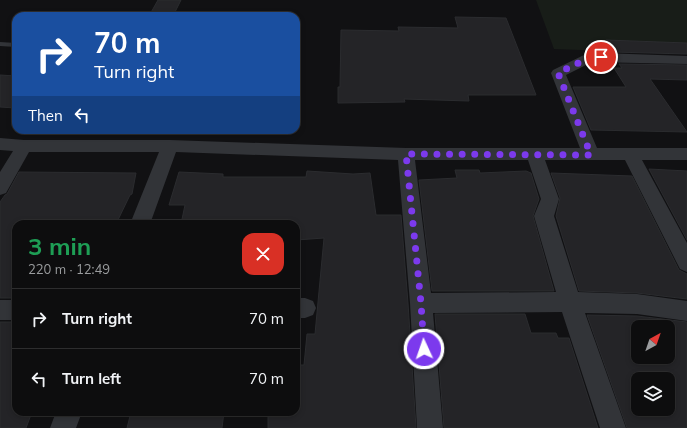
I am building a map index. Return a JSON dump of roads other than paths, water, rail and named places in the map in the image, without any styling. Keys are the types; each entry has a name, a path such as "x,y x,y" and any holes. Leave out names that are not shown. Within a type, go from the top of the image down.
{"street":[{"path":"591,155 558,73 589,58 687,60"},
{"path":"0,144 24,146 170,146 406,154 687,154"},
{"path":"0,188 24,146"},
{"path":"142,220 170,146"},
{"path":"406,154 421,303 430,428"},
{"path":"630,154 687,263"},
{"path":"535,155 550,198 544,216 570,302 613,428"},
{"path":"421,303 570,302 637,304 687,311"},
{"path":"0,310 12,310"},
{"path":"63,428 68,416"}],"lane":[{"path":"0,44 12,45"}]}
